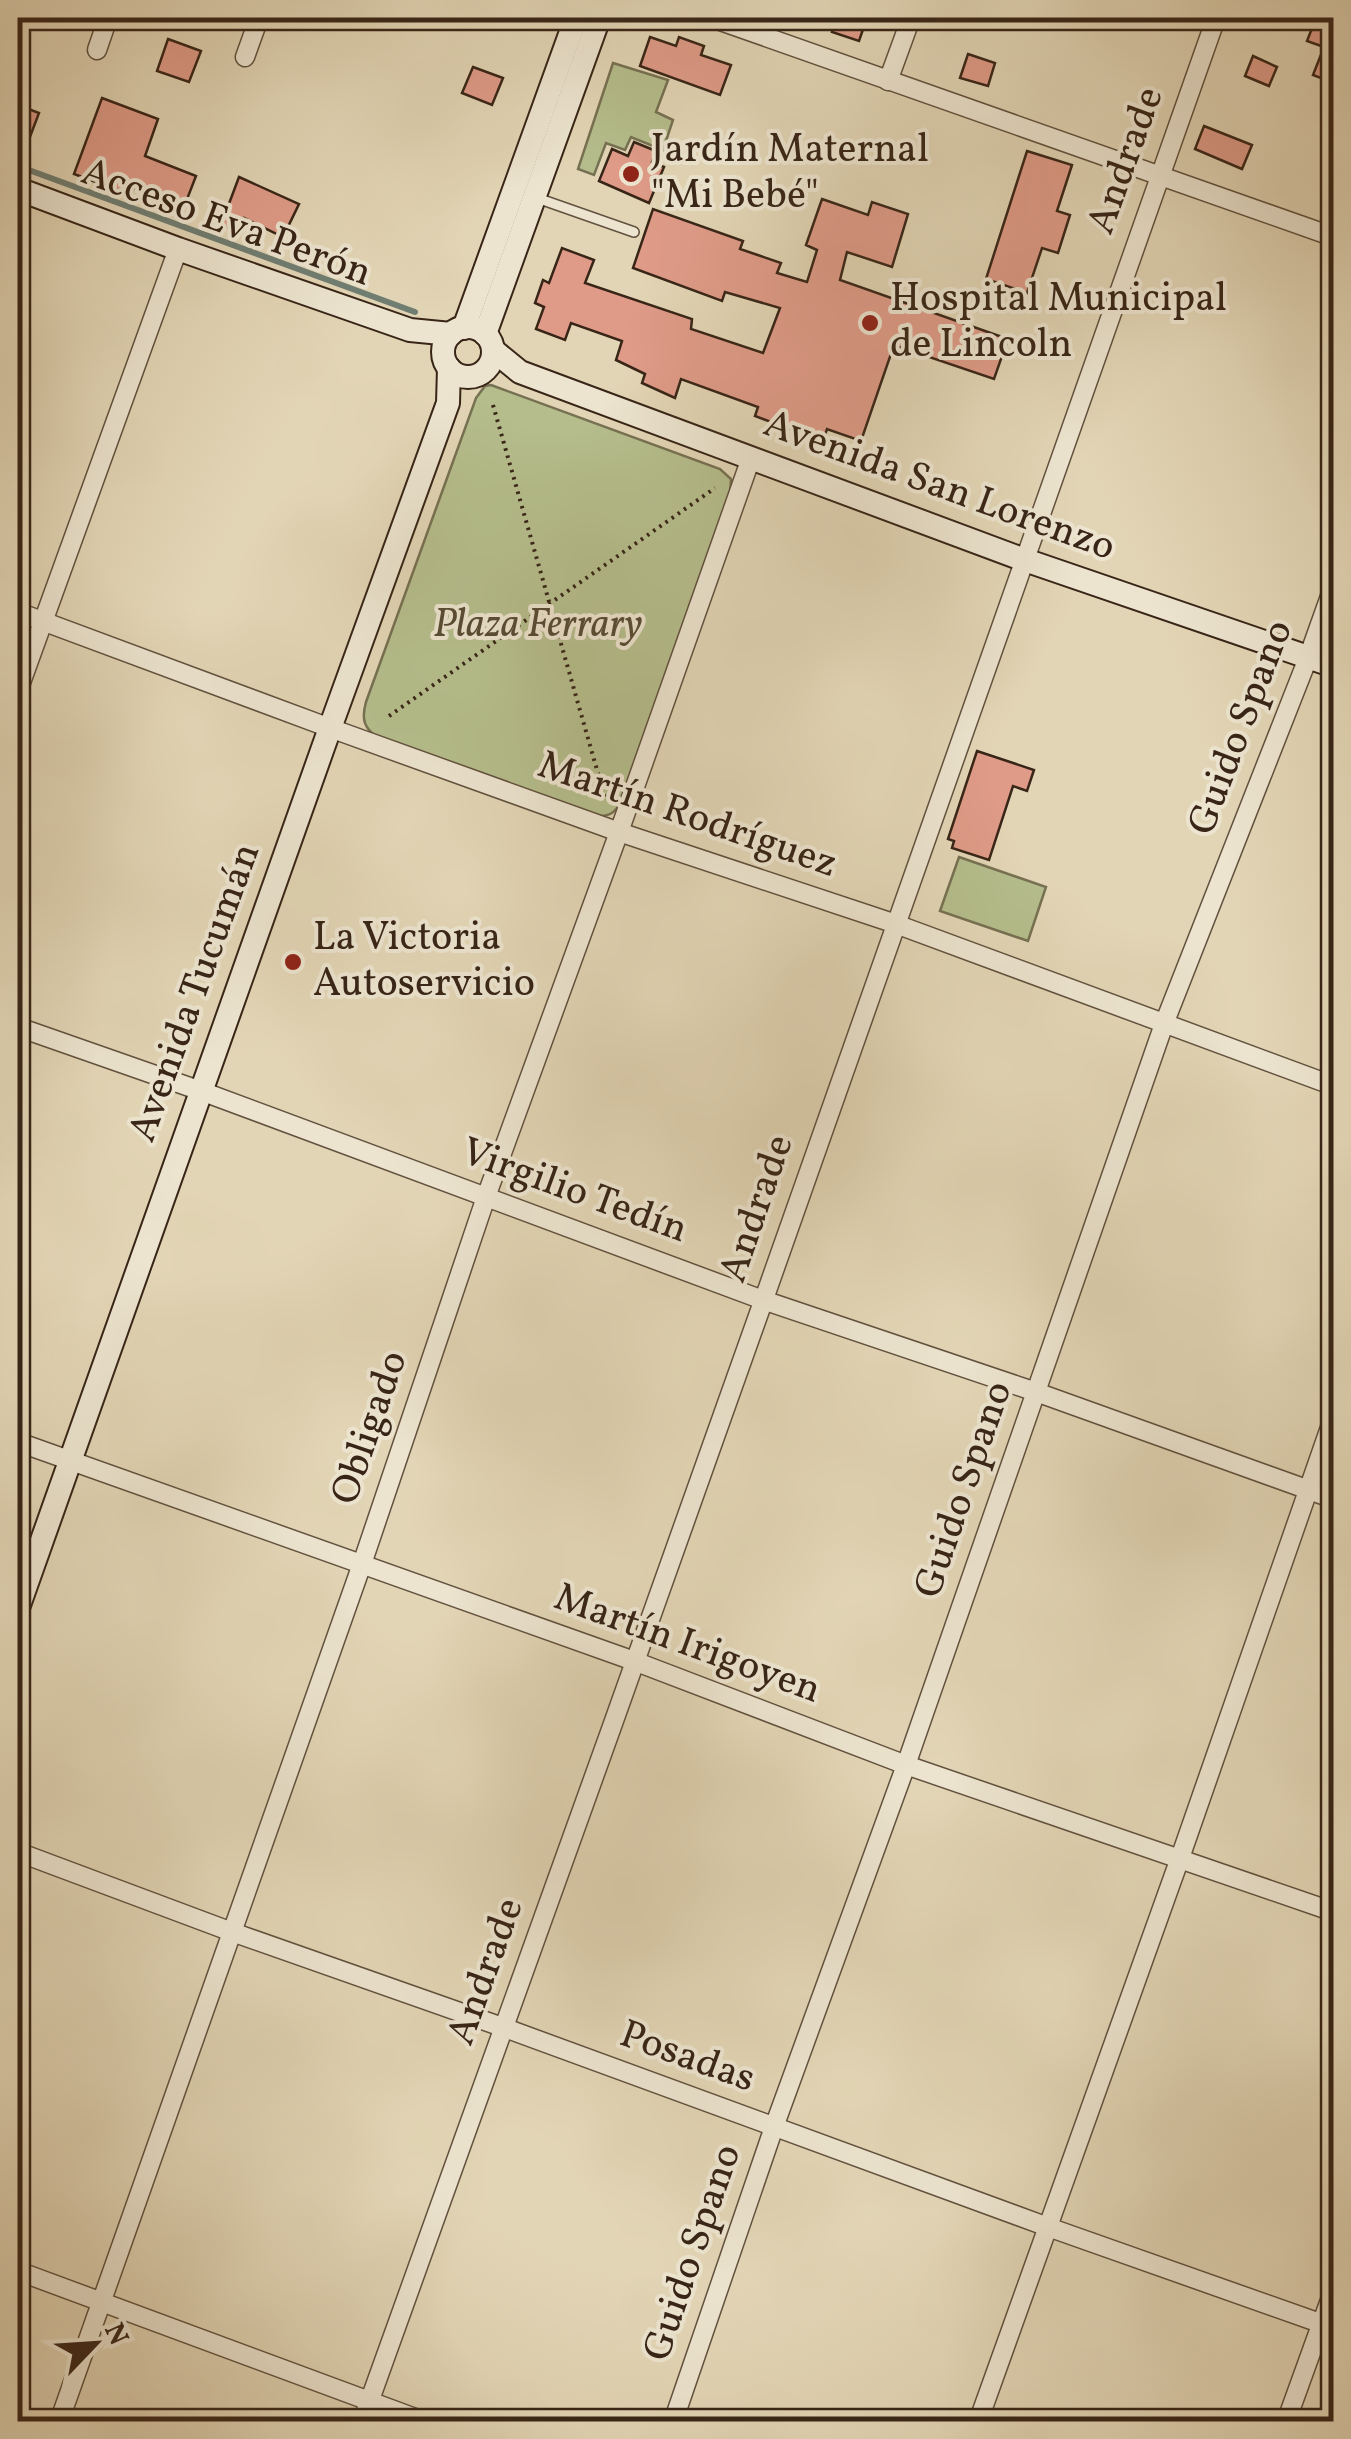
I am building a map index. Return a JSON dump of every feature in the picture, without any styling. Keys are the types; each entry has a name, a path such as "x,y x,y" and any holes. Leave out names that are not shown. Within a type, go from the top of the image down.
{"main road":[{"path":"467,352 576,18"},
{"path":"467,352 535,197 599,18"},
{"name":"Acceso Eva Perón","path":"18,189 467,352"},
{"name":"Avenida San Lorenzo","path":"467,352 1022,559 1334,666"},
{"name":"Avenida Tucumán","path":"18,1608 467,352"}],"street":[{"path":"97,50 108,18"},
{"path":"246,56 259,18"},
{"path":"712,18 1334,237"},
{"path":"888,81 911,18"},
{"name":"Andrade","path":"362,2422 1216,18"},
{"path":"18,691 178,248"},
{"name":"Obligado","path":"59,2422 362,1564 486,1196 751,458"},
{"name":"Guido Spano","path":"674,2422 774,2127 906,1764 1164,1024 1334,585"},
{"name":"Martín Rodríguez","path":"18,612 619,832 893,923 1334,1086"},
{"name":"Virgilio Tedín","path":"18,1027 763,1300 1334,1499"},
{"path":"978,2422 1334,1416"},
{"name":"Martín Irigoyen","path":"18,1442 634,1662 906,1764 1334,1912"},
{"name":"Posadas","path":"18,1852 1327,2326"},
{"path":"18,2271 426,2422"},
{"path":"1286,2422 1327,2326 1334,2289"}],"lane":[{"path":"535,197 634,232"}],"path":[{"path":"493,406 604,798"},
{"path":"389,716 715,488"}],"green space":[{"name":"Jardín Maternal \"Mi Bebé\"","path":"613,63 668,80 656,112 673,120 663,150 631,137 625,150 606,143 594,175 578,169"},
{"name":"Plaza Ferrary","path":"485,386 720,469 731,479 730,495 621,802 608,815 595,816 379,739 365,723 366,702 476,398"},
{"path":"959,857 1046,887 1028,941 940,911"}],"building":[{"path":"837,18 867,18 859,41 832,32"},
{"path":"1316,18 1334,18 1334,83 1313,75 1324,47 1307,41"},
{"path":"650,37 676,46 679,37 704,46 701,55 731,65 720,95 640,66"},
{"path":"168,39 201,51 189,82 157,71"},
{"path":"968,54 995,63 988,86 960,78"},
{"path":"1253,56 1277,67 1269,86 1245,76"},
{"path":"473,67 503,78 492,105 462,93"},
{"path":"102,98 158,119 145,156 196,176 184,207 133,188 131,195 74,174"},
{"path":"18,105 39,113 19,166 18,166"},
{"path":"1204,126 1252,145 1242,169 1195,149"},
{"name":"Jardín Maternal \"Mi Bebé\"","path":"634,142 656,151 652,162 664,167 649,203 599,181 612,149 628,156"},
{"path":"1027,151 1072,165 1057,211 1070,215 1058,253 1042,248 1027,293 986,279"},
{"path":"239,177 299,204 283,237 244,218 239,232 221,225"},
{"name":"Hospital Municipal de Lincoln","path":"822,199 868,215 872,202 908,214 892,267 847,252 840,280 1008,339 994,379 894,345 861,441 827,429 823,441 755,416 758,407 681,379 675,398 642,383 645,374 616,360 622,341 571,323 565,340 536,329 544,307 535,303 543,280 549,283 562,248 594,260 585,283 692,319 691,329 763,353 780,308 725,292 722,301 633,268 653,209 743,241 740,249 781,263 777,273 807,282 817,250 806,245"},
{"path":"977,751 1034,770 1027,791 1013,786 989,860 952,848 954,841 948,839"}],"waterway":[{"path":"18,166 415,312"}],"place":[{"name":"Jardín Maternal \"Mi Bebé\"","path":"631,174"},
{"name":"Hospital Municipal de Lincoln","path":"870,323"},
{"name":"La Victoria Autoservicio","path":"293,962"}]}
